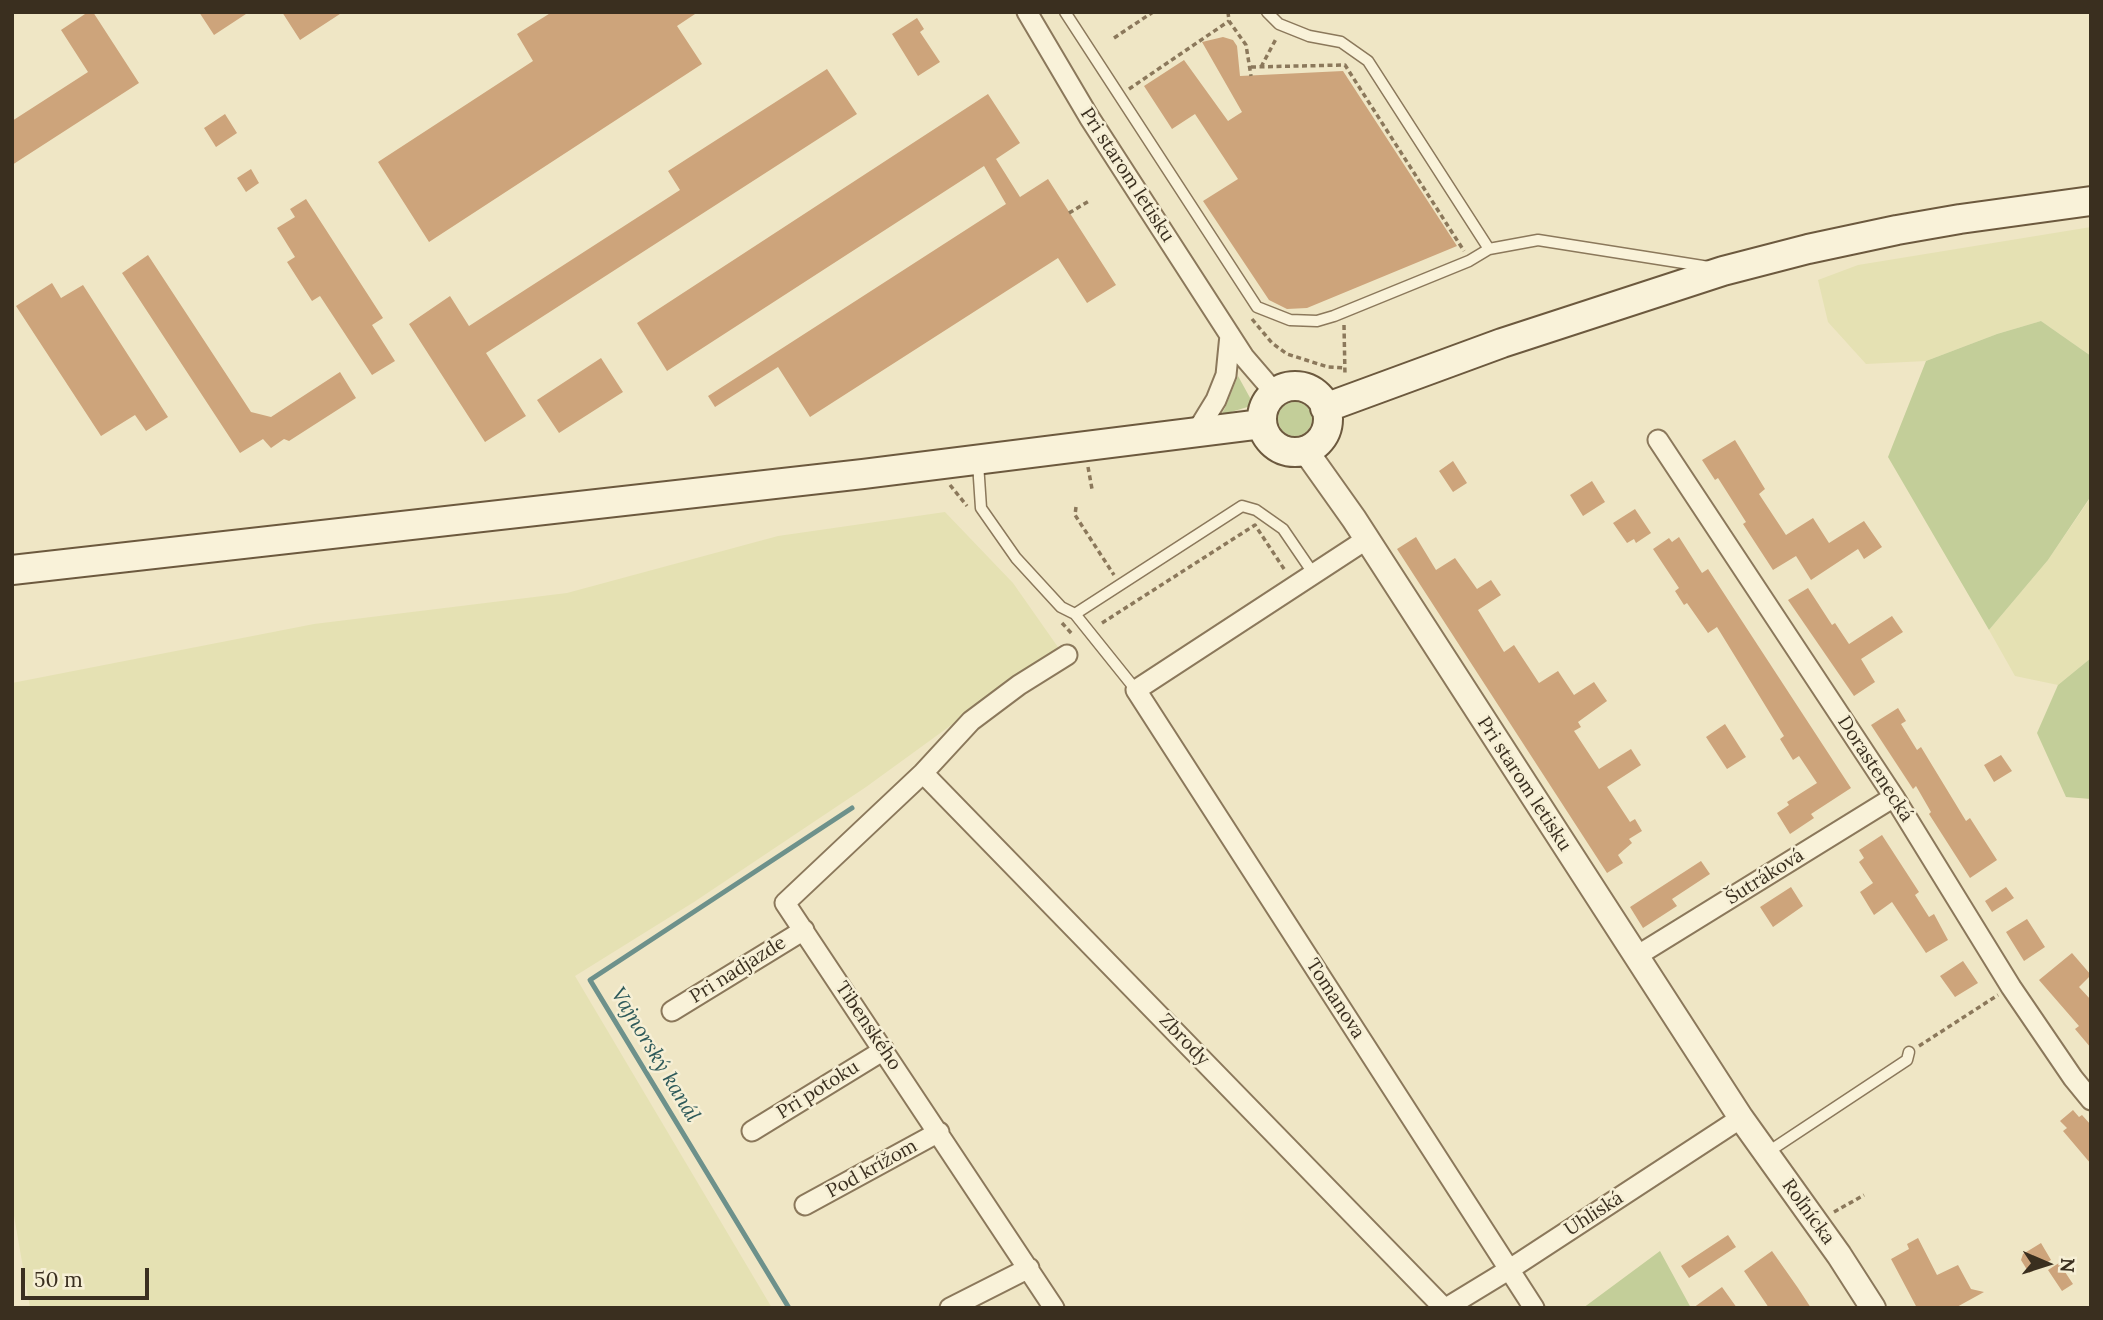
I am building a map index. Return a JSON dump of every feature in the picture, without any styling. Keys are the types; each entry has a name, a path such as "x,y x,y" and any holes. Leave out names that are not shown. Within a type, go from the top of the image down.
{"main road":[{"path":"1325,408 1515,339 1723,271 1808,249 1910,228 2091,201"},
{"path":"1292,386 1307,388 1318,396 1325,408 1325,432 1319,442 1305,450 1291,452 1277,447 1267,437 1262,424 1263,410 1275,393 1292,386"},
{"path":"12,570 822,479 1262,424"}],"street":[{"name":"Pri starom letisku","path":"1027,12 1089,117 1244,357 1275,393"},
{"path":"1197,431 1216,400 1226,375 1230,335"},
{"name":"Dorastenecká","path":"1658,440 1894,797 2011,987 2091,1100"},
{"name":"Pri starom letisku","path":"1305,450 1367,538 1741,1118"},
{"path":"1136,690 1367,538"},
{"path":"923,773 971,721 1067,654"},
{"name":"Tomanova","path":"1136,690 1534,1308"},
{"name":"Tibenského","path":"923,773 785,903 1054,1308"},
{"name":"Zbrody","path":"923,773 1445,1308"},
{"name":"Šutráková","path":"1635,957 1894,797"},
{"name":"Pri nadjazde","path":"672,1011 804,930"},
{"name":"Pri potoku","path":"752,1131 884,1050"},
{"name":"Uhliská","path":"1445,1308 1510,1269 1741,1118"},
{"name":"Roľnícka","path":"1741,1118 1839,1255 1873,1308"},
{"name":"Pod krížom","path":"805,1205 939,1132"},
{"path":"950,1308 1029,1268"}],"lane":[{"path":"1066,12 1257,307 1290,320 1318,321 1469,261 1489,249 1538,240 1667,259 1723,271"},
{"path":"1267,12 1282,26 1309,36 1341,42 1368,61 1489,249"},
{"path":"977,459 981,508 1016,558 1060,607 1075,614 1136,690"},
{"path":"1075,614 1242,506 1256,510 1283,529 1313,573"},
{"path":"1766,1154 1907,1060 1909,1052"}],"path":[{"path":"1114,38 1153,12"},
{"path":"1228,12 1229,22 1246,45 1251,76"},
{"path":"1119,96 1229,22"},
{"path":"1261,67 1282,26"},
{"path":"1251,67 1345,65 1469,261"},
{"path":"1069,213 1089,201"},
{"path":"1344,322 1345,376"},
{"path":"1088,467 1092,489"},
{"path":"1076,508 1075,515 1132,604"},
{"path":"1102,623 1255,525 1295,586"},
{"path":"1909,1052 2011,987"},
{"path":"1834,1212 1864,1195"}],"shaded area":[{"path":"2091,227 2091,356 2041,321 1997,334 1926,361 1866,364 1828,322 1818,280 1858,265"},
{"path":"2091,497 2091,658 2058,685 2015,676 1989,630 2048,560"},
{"path":"945,512 1013,583 1060,650 1012,681 866,787 694,902 575,976 772,1308 30,1308 12,1204 12,683 314,624 567,593 778,536"}],"green space":[{"path":"2041,321 2091,356 2091,496 2048,560 1989,630 1888,457 1926,361 1997,334"},
{"path":"1238,376 1254,405 1221,415 1225,408"},
{"path":"1295,402 1307,407 1312,419 1307,431 1295,436 1283,431 1278,419 1283,407"},
{"path":"2091,658 2091,799 2066,797 2037,733 2058,685"},
{"path":"1660,1251 1691,1308 1583,1308"}],"building":[{"path":"88,12 93,12 139,83 12,165 12,121 88,72 61,30"},
{"path":"199,12 249,12 214,35"},
{"path":"282,12 343,12 300,40"},
{"path":"552,12 698,12 677,26 702,64 429,242 378,162 533,61 517,34"},
{"path":"917,18 924,29 920,32 940,62 918,76 892,34"},
{"path":"1223,37 1233,40 1237,46 1240,76 1343,71 1457,246 1307,308 1287,309 1269,300 1203,201 1238,179 1195,114 1172,129 1144,86 1184,60 1228,121 1242,112 1202,42"},
{"path":"827,69 857,114 486,353 526,416 485,442 409,324 450,296 469,326 680,190 668,171"},
{"path":"988,94 1020,143 996,159 1020,197 1048,179 1116,285 1087,303 1058,258 810,417 778,367 715,407 708,396 1006,204 984,166 667,371 637,323"},
{"path":"225,114 237,133 216,147 204,128"},
{"path":"251,169 259,183 246,192 237,178"},
{"path":"306,199 383,318 372,325 395,361 372,375 320,296 312,301 287,262 295,257 277,228 295,217 290,209"},
{"path":"148,255 251,412 271,417 340,372 356,398 289,441 284,439 271,448 263,439 240,453 122,273"},
{"path":"52,283 61,298 83,285 168,417 146,431 135,415 101,436 16,306"},
{"path":"601,358 623,392 559,433 537,400"},
{"path":"1735,440 1765,489 1759,494 1786,535 1813,518 1829,543 1864,521 1882,547 1864,559 1858,549 1811,580 1796,556 1773,570 1743,524 1746,522 1718,478 1715,480 1702,460"},
{"path":"1453,461 1467,483 1453,492 1439,471"},
{"path":"1592,481 1605,502 1583,516 1570,495"},
{"path":"1635,509 1651,533 1636,543 1634,539 1627,543 1613,523"},
{"path":"1416,537 1436,570 1455,558 1477,589 1491,580 1501,595 1478,610 1504,652 1514,645 1539,683 1558,671 1574,695 1594,682 1607,701 1578,722 1581,727 1574,731 1599,769 1631,749 1641,765 1607,787 1630,822 1635,819 1642,831 1629,839 1632,843 1618,855 1623,863 1607,873 1397,549"},
{"path":"1679,537 1702,573 1708,569 1851,788 1811,814 1814,818 1790,834 1777,813 1789,805 1787,802 1817,783 1799,756 1793,760 1780,739 1784,736 1717,627 1708,633 1675,591 1679,588 1653,549 1669,538 1672,542"},
{"path":"1808,588 1832,625 1835,623 1849,644 1892,616 1903,632 1861,659 1875,682 1854,696 1788,600"},
{"path":"1898,708 1906,721 1901,724 1917,750 1921,747 1966,821 1970,818 1997,860 1970,878 1929,814 1931,812 1916,786 1913,789 1871,725"},
{"path":"1725,724 1746,757 1727,769 1706,737"},
{"path":"2001,755 2012,771 1994,782 1984,765"},
{"path":"1882,835 1919,892 1915,895 1929,917 1934,914 1948,940 1926,953 1892,902 1874,915 1860,892 1873,883 1859,862 1864,858 1859,850"},
{"path":"1701,861 1710,874 1672,899 1677,906 1643,928 1630,907"},
{"path":"1791,887 1803,906 1773,927 1760,907"},
{"path":"2006,887 2014,898 1992,912 1985,901"},
{"path":"2027,919 2045,947 2024,961 2006,932"},
{"path":"2072,953 2091,975 2079,987 2091,1000 2091,1048 2075,1029 2079,1026 2039,980"},
{"path":"1963,961 1978,983 1955,997 1940,976"},
{"path":"2073,1110 2091,1125 2091,1164 2063,1131 2067,1128 2060,1121"},
{"path":"1728,1235 1736,1247 1689,1278 1681,1266"},
{"path":"1918,1238 1937,1275 1958,1265 1971,1289 1984,1292 1955,1308 1917,1308 1891,1259 1909,1249 1907,1244"},
{"path":"2041,1243 2051,1260 2029,1273 2021,1260 2023,1254"},
{"path":"1772,1251 1811,1308 1769,1308 1744,1271"},
{"path":"2059,1263 2073,1284 2062,1291 2048,1270"},
{"path":"1722,1287 1737,1308 1693,1308"}],"waterway":[{"name":"Vajnorský kanál","path":"789,1308 590,980 852,808"}]}
